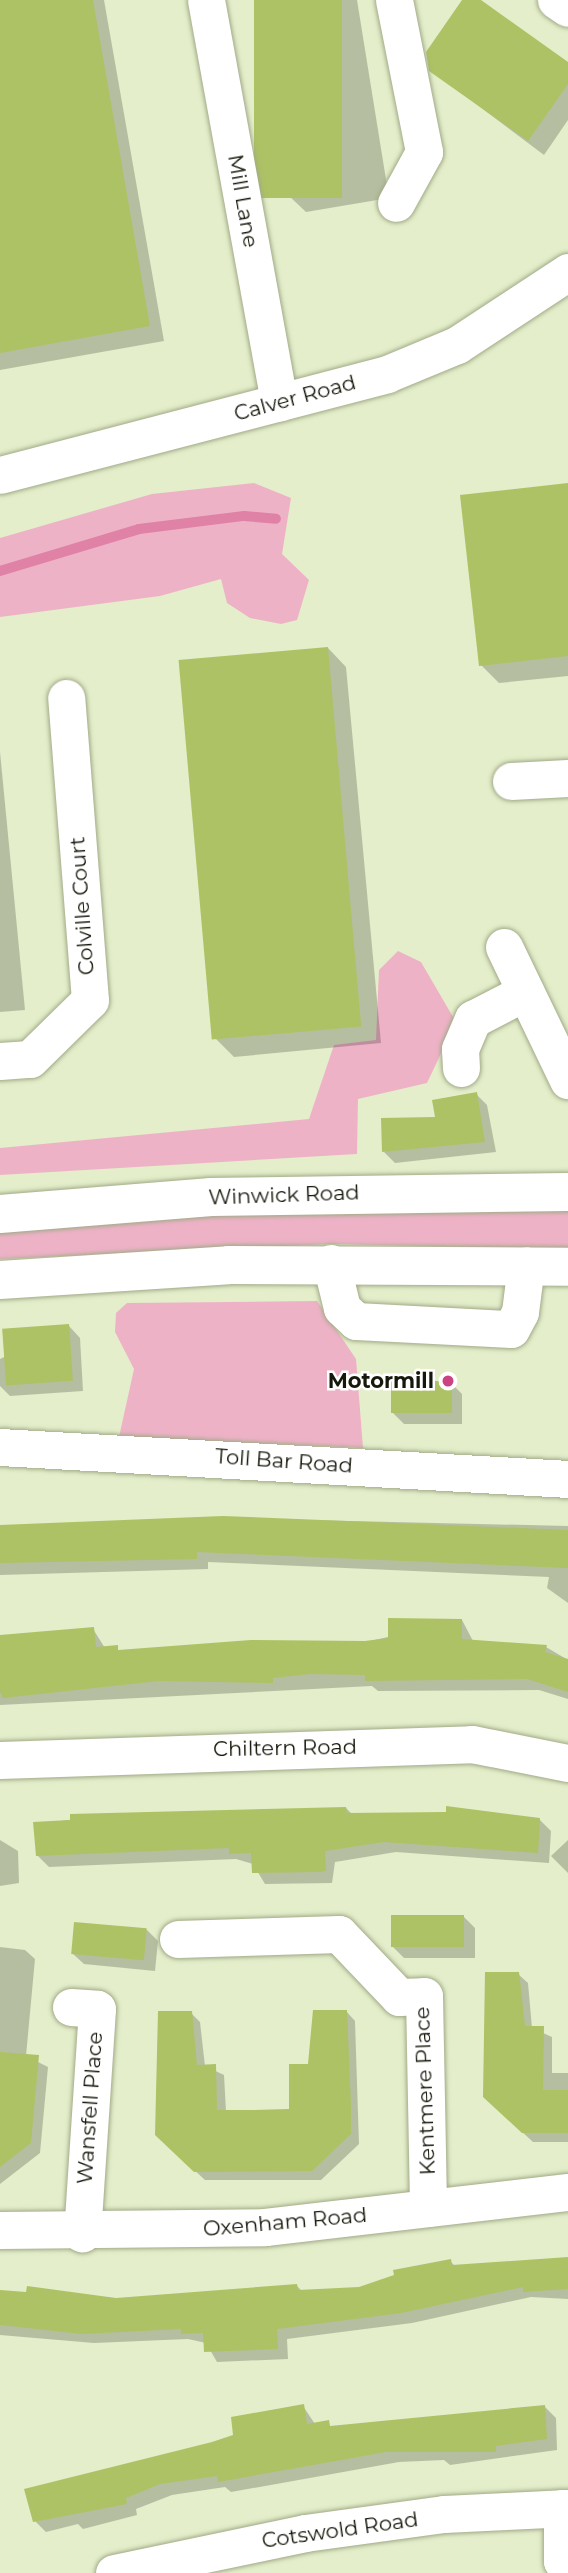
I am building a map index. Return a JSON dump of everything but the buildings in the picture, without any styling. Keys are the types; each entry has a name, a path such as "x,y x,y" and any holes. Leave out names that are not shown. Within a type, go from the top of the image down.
{"highway":[{"name":"Winwick Road","path":"0,1214 211,1197 568,1192"},
{"path":"0,1279 331,1263 526,1265 568,1268"}],"street":[{"name":"Mill Lane","path":"206,0 279,402"},
{"path":"394,0 424,152 396,203"},
{"path":"556,0 568,8"},
{"name":"Calver Road","path":"0,475 387,373 457,345 568,272"},
{"name":"Colville Court","path":"0,1061 30,1059 89,1000 66,698"},
{"path":"511,781 568,778"},
{"path":"504,947 568,1080"},
{"path":"461,1068 460,1049 473,1019 525,992"},
{"path":"331,1263 342,1308 356,1321 511,1329 520,1312 526,1265"},
{"name":"Toll Bar Road","path":"0,1447 568,1479"},
{"name":"Chiltern Road","path":"0,1760 472,1744 568,1763"},
{"name":"Kentmere Place","path":"178,1939 339,1934 400,1997 424,1996 428,2208"},
{"name":"Wansfell Place","path":"71,2007 97,2009 82,2233"},
{"name":"Oxenham Road","path":"0,2230 82,2233 265,2227 568,2192"},
{"path":"564,2565 565,2508"},
{"name":"Cotswold Road","path":"114,2573 305,2533 444,2515 565,2508"}],"shaded area":[{"path":"254,483 291,498 282,554 309,580 297,620 281,624 250,618 227,603 221,579 160,596 0,617 0,538 152,494"},
{"path":"398,951 421,962 456,1022 427,1083 358,1099 357,1154 0,1175 0,1148 309,1119 334,1045 376,1040 379,970"},
{"path":"568,1211 568,1249 330,1244 0,1259 0,1232 207,1216"},
{"path":"317,1301 356,1359 363,1448 119,1437 134,1369 115,1332 116,1313 127,1303"}],"waterway":[{"path":"0,571 139,529 244,516 276,519"}],"place":[{"name":"Motormill","path":"448,1381"}]}
